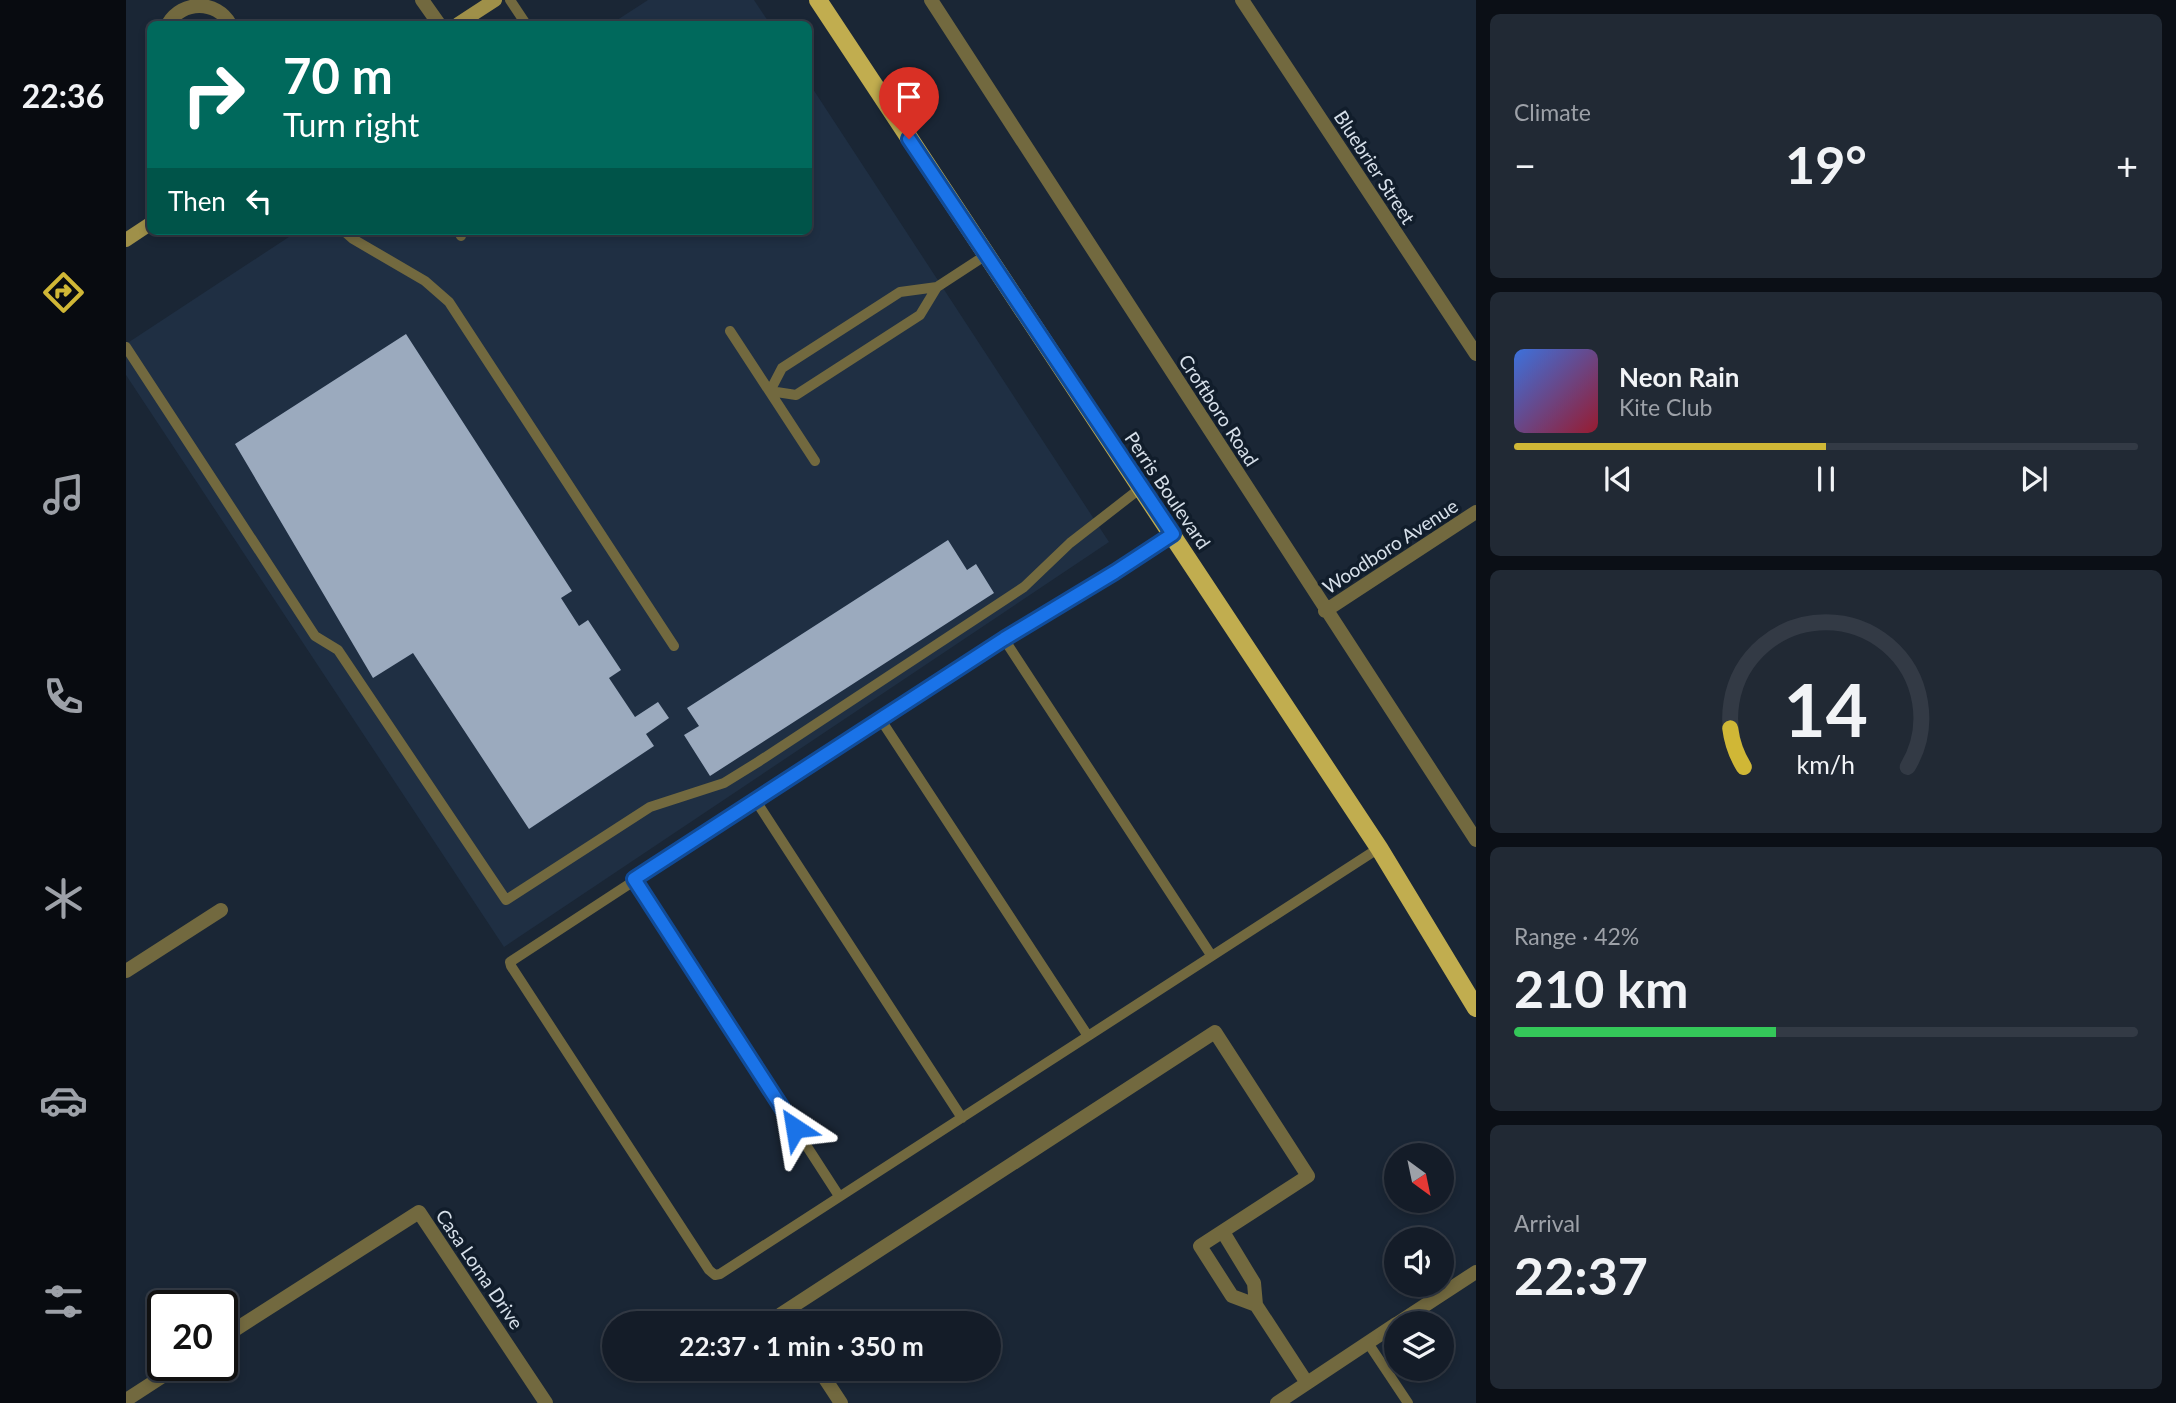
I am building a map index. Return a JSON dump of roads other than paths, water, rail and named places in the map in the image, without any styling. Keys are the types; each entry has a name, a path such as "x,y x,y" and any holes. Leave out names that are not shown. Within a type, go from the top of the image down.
{"main road":[{"name":"Perris Boulevard","path":"818,0 1379,848 1476,1008"}],"street":[{"path":"422,0 437,21"},
{"path":"463,21 495,0"},
{"name":"Croftboro Road","path":"931,0 1476,840"},
{"name":"Bluebrier Street","path":"1242,0 1476,354"},
{"path":"176,6 205,5 218,10 227,21"},
{"path":"126,240 147,226"},
{"name":"Woodboro Avenue","path":"1325,611 1476,512"},
{"path":"126,971 221,910"},
{"path":"786,1311 1215,1032 1308,1176 1200,1246 1232,1296 1256,1305"},
{"name":"Casa Loma Drive","path":"238,1328 419,1212 546,1403"},
{"path":"1223,1232 1254,1283 1256,1305 1307,1383"},
{"path":"1417,1311 1476,1272"},
{"path":"1277,1403 1384,1333"},
{"path":"126,1400 155,1381"},
{"path":"827,1381 841,1403"}],"lane":[{"path":"510,0 524,21"},
{"path":"348,235 425,281 449,302 674,646"},
{"path":"770,391 782,368 900,292 937,287 986,255"},
{"path":"770,391 796,395 920,315 937,287"},
{"path":"730,331 815,460"},
{"path":"126,347 315,636 338,650 506,901 650,807 724,783 758,762 1024,587 1070,543 1142,487"},
{"path":"1173,534 1004,639 512,959 511,966 709,1270 715,1275 1379,848"},
{"path":"1004,639 1211,956"},
{"path":"881,720 1088,1036"},
{"path":"756,801 962,1118"},
{"path":"634,879 839,1196"},
{"path":"1368,1343 1408,1403"}]}
